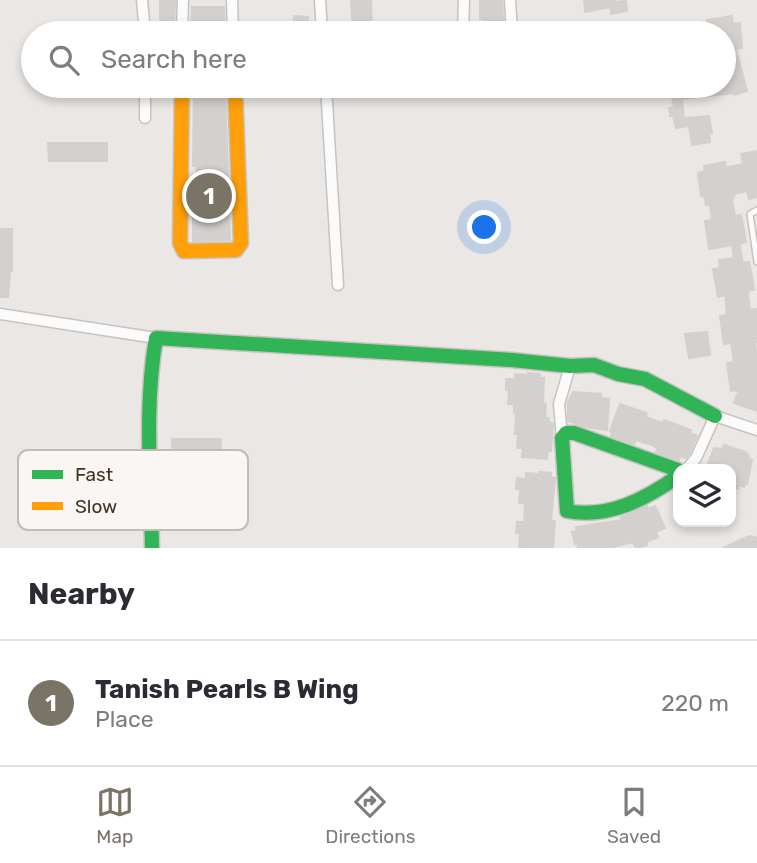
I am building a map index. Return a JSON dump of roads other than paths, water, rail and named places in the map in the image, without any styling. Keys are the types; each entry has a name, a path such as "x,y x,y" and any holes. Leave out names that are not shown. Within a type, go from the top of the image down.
{"street":[{"path":"142,0 144,21"},
{"path":"182,21 183,0"},
{"path":"232,0 233,21"},
{"path":"320,0 321,21"},
{"path":"463,21 464,0"},
{"path":"510,0 511,21"},
{"path":"145,98 145,118"},
{"path":"182,98 180,243 184,251 236,250 241,243 235,98"},
{"path":"327,98 338,285"},
{"path":"0,314 156,338 570,366 594,365 618,374 645,379 715,416 757,430"},
{"path":"150,450 150,372 156,338"},
{"path":"570,366 559,404 567,512 594,513 627,505 650,495 673,479"},
{"path":"691,464 715,416"},
{"path":"562,438 566,433 574,433 673,468"},
{"path":"152,530 152,548"}],"lane":[{"path":"757,210 750,214 757,262"}],"place":[{"name":"Tanish Pearls B Wing","path":"209,196"}]}
